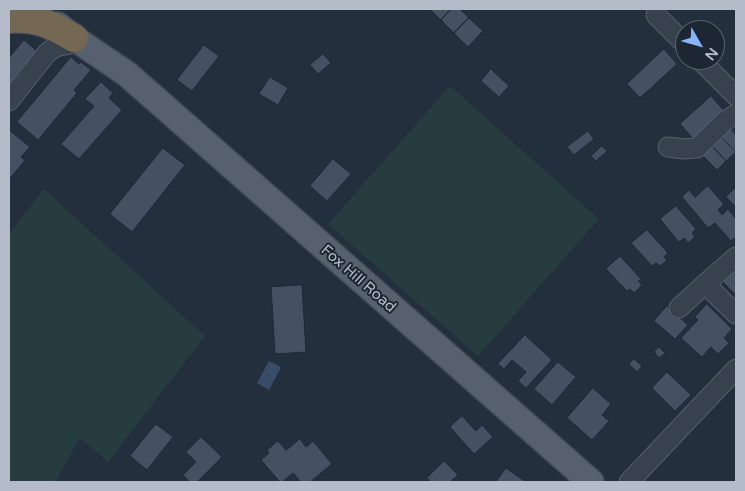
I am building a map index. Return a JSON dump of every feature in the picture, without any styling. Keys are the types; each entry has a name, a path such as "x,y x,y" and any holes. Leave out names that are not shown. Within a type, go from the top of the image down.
{"highway":[{"path":"9,19 19,18 51,24 77,40"}],"main road":[{"name":"Fox Hill Road","path":"38,9 77,40 126,74 582,479"},
{"name":"Fox Hill Road","path":"66,9 84,25 126,74"}],"street":[{"path":"656,15 675,34"},
{"path":"9,101 47,53 77,40"},
{"path":"710,70 736,96"},
{"path":"668,147 697,148 725,121 736,114"},
{"path":"679,308 736,257"},
{"path":"706,284 736,314"},
{"path":"629,482 736,369"}],"green space":[{"path":"450,86 599,219 478,356 328,224"},
{"path":"44,189 205,336 108,462 80,438 55,482 9,482 9,234"}],"water":[{"path":"269,361 281,367 269,390 257,383"}],"building":[{"path":"430,9 451,9 441,20"},
{"path":"451,9 460,9 469,18 454,33 441,20"},
{"path":"469,18 483,31 468,47 454,33"},
{"path":"24,40 38,52 9,88 9,58"},
{"path":"204,45 219,56 192,91 177,80"},
{"path":"664,49 675,62 675,66 640,98 627,84"},
{"path":"323,54 331,63 318,74 310,65"},
{"path":"71,57 79,64 81,62 91,70 74,90 77,93 38,140 17,122"},
{"path":"491,69 509,86 499,97 481,81"},
{"path":"270,77 288,88 278,105 259,94"},
{"path":"101,82 113,93 109,98 122,110 79,159 61,144 94,106 85,99"},
{"path":"711,96 726,113 695,141 680,124"},
{"path":"730,128 736,135 736,152 721,137"},
{"path":"9,130 30,147 21,157 25,160 9,180"},
{"path":"588,131 594,139 574,155 567,147"},
{"path":"721,137 736,152 726,161 712,146"},
{"path":"602,146 607,151 596,161 591,156"},
{"path":"712,146 726,161 717,170 702,155"},
{"path":"163,148 185,165 132,232 110,214"},
{"path":"333,159 351,174 327,201 310,186"},
{"path":"708,186 724,204 718,210 722,215 728,209 736,219 736,237 731,241 715,223 708,228 682,197 689,190 695,197"},
{"path":"736,187 736,207 726,197"},
{"path":"676,206 696,229 692,233 695,237 688,243 684,238 679,242 660,219"},
{"path":"647,230 668,253 664,257 667,260 660,266 656,263 652,266 631,243"},
{"path":"620,256 641,279 638,281 642,285 634,293 630,289 627,291 606,269"},
{"path":"736,268 736,295 723,282"},
{"path":"302,285 306,352 275,354 271,287"},
{"path":"707,304 732,329 724,338 729,343 718,354 711,347 702,357 681,338 698,320 695,317"},
{"path":"667,306 688,325 675,339 654,321"},
{"path":"525,335 552,360 526,388 518,381 526,372 512,360 504,369 498,364"},
{"path":"659,347 665,353 659,358 654,352"},
{"path":"634,359 642,366 637,372 629,364"},
{"path":"558,362 576,377 552,405 534,389"},
{"path":"667,372 691,395 675,411 652,388"},
{"path":"593,388 611,404 602,415 609,421 592,440 567,418"},
{"path":"462,416 476,431 482,425 493,437 474,454 450,427"},
{"path":"156,424 173,437 147,470 130,456"},
{"path":"201,437 222,457 197,482 190,482 183,475 196,462 186,452"},
{"path":"300,439 306,447 313,441 332,464 310,482 301,482 293,473 280,482 261,460 269,453 267,450 278,441 286,450"},
{"path":"444,461 458,475 450,482 431,482 427,478"},
{"path":"506,468 526,482 496,482"}]}
